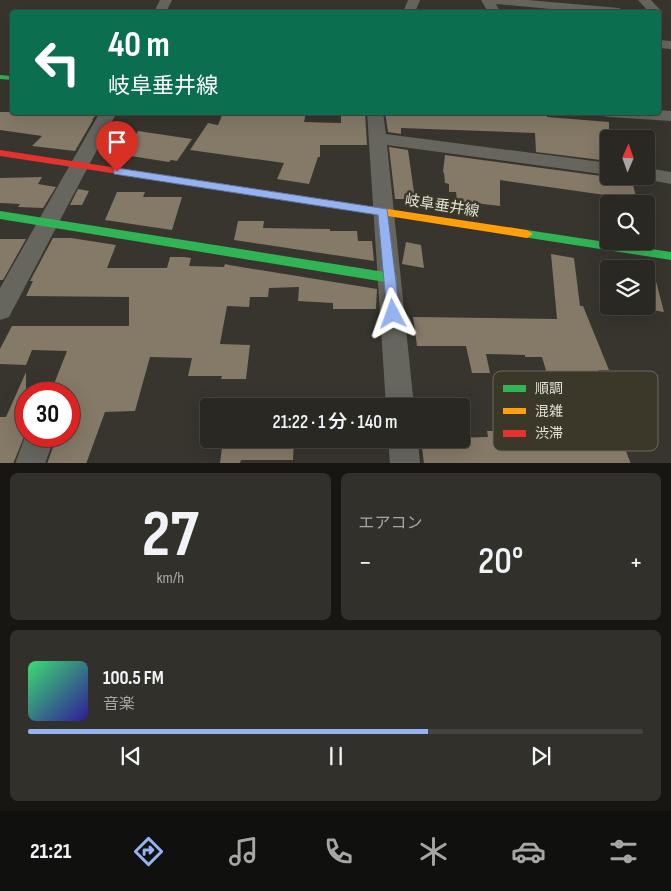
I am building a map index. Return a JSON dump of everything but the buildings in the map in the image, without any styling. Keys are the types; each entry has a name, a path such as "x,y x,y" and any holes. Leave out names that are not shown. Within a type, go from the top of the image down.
{"main road":[{"name":"岐阜垂井線","path":"0,154 671,256"},
{"path":"0,215 46,224 391,278"}],"street":[{"path":"493,10 487,0 599,10"},
{"path":"644,0 654,10"},
{"path":"0,310 107,115"},
{"path":"375,115 383,212 391,278 399,398"},
{"path":"656,115 671,116"},
{"path":"377,138 600,168"},
{"path":"655,175 671,178"},
{"path":"30,463 36,447"},
{"path":"404,448 405,463"}],"traffic: fast":[{"path":"0,77 10,78"},
{"path":"0,215 391,278"},
{"path":"527,234 671,256"}],"traffic: slow":[{"path":"157,177 527,234"}],"traffic: jam":[{"path":"0,153 157,177"}],"route":[{"path":"117,172 383,212 391,278 393,314"}]}
